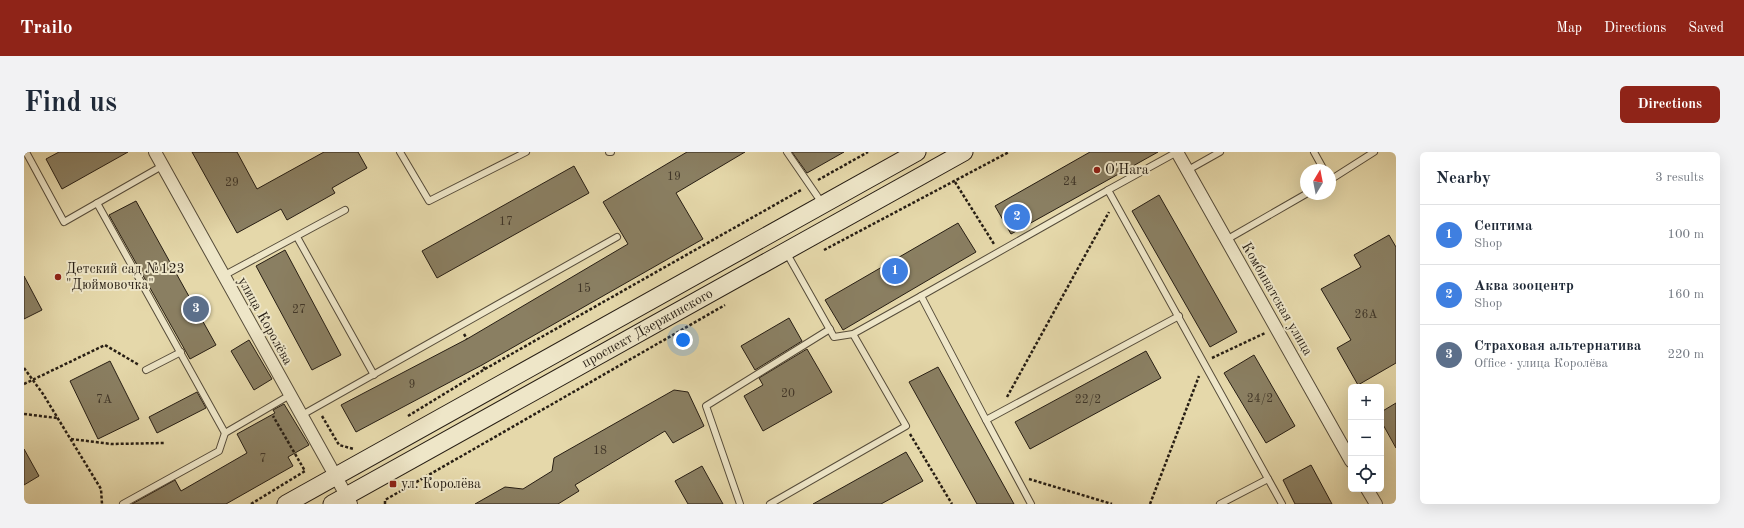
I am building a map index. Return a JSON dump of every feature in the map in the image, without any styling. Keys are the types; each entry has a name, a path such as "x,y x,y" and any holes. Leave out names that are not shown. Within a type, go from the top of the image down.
{"main road":[{"name":"проспект Дзержинского","path":"286,504 917,152"},
{"name":"проспект Дзержинского","path":"343,501 785,250 964,152"}],"street":[{"name":"улица Королёва","path":"155,152 336,477 343,501"},
{"name":"Комбинатская улица","path":"1177,152 1349,456"},
{"path":"1369,492 1376,504"}],"lane":[{"path":"26,152 64,222 162,166"},
{"path":"400,152 429,201 526,152"},
{"path":"787,152 823,204"},
{"path":"785,250 834,337 853,334 1177,152"},
{"path":"1314,152 1321,164"},
{"path":"1336,176 1374,152"},
{"path":"1188,170 1217,153"},
{"path":"1108,190 1282,504"},
{"path":"1226,240 1300,197"},
{"path":"97,203 225,432"},
{"path":"223,276 345,210"},
{"path":"297,237 374,375"},
{"path":"302,415 617,237"},
{"path":"921,296 1031,504"},
{"path":"986,420 1179,316"},
{"path":"740,504 706,406 830,329"},
{"path":"770,504 906,426 853,334"},
{"path":"146,370 181,352"},
{"path":"123,504 219,451 225,432 290,395"},
{"path":"1220,504 1268,479"}],"path":[{"path":"406,417 485,369 868,152"},
{"path":"821,251 955,182 1008,152"},
{"path":"955,182 999,252"},
{"path":"997,414 1104,221 1116,203"},
{"path":"385,504 386,500 731,302"},
{"path":"1150,504 1204,362 1276,328"},
{"path":"24,384 105,345 146,370"},
{"path":"482,365 485,369"},
{"path":"24,368 43,394 101,488 102,504"},
{"path":"317,407 339,445 354,449 360,445"},
{"path":"251,504 305,471 268,408"},
{"path":"24,414 58,418"},
{"path":"906,426 952,504"},
{"path":"70,439 111,444 165,443"},
{"path":"1015,475 1112,504"}],"building":[{"path":"59,152 128,152 62,189 46,159"},
{"path":"192,152 237,152 257,189 324,152 358,152 367,168 332,188 335,193 287,220 281,209 237,233"},
{"path":"687,152 745,152 676,193 703,239 482,365 356,432 341,405 467,339 628,244 603,202"},
{"path":"792,152 844,152 807,173"},
{"path":"1090,152 1158,152 1011,234 995,206"},
{"path":"574,166 589,193 437,278 422,251"},
{"path":"1159,195 1237,332 1210,347 1132,211"},
{"path":"136,201 216,345 190,359 109,215"},
{"path":"958,223 976,252 843,330 825,300"},
{"path":"1389,235 1396,247 1396,363 1360,384 1357,384 1337,348 1351,340 1321,289 1361,267 1354,255"},
{"path":"285,250 341,355 312,370 256,266"},
{"name":"Детский сад №123 \"Дюймовочка\"","path":"24,276 42,310 24,319"},
{"path":"789,318 802,341 755,370 741,346"},
{"path":"249,340 272,379 254,390 231,351"},
{"path":"807,349 832,392 763,431 744,396 763,385 759,378"},
{"path":"1146,351 1161,378 1030,449 1015,422"},
{"path":"1254,355 1295,426 1266,443 1224,373"},
{"path":"110,361 139,419 98,439 70,381"},
{"path":"938,367 1014,504 977,504 909,382"},
{"path":"674,390 688,392 704,426 673,443 665,431 575,485 579,491 558,504 475,504 505,487 523,489 552,471 554,458"},
{"path":"197,392 206,408 157,433 149,417"},
{"path":"1396,403 1396,448 1384,426 1384,410"},
{"path":"284,404 309,445 288,457 293,466 226,504 132,504 175,480 181,491 247,453 237,434 275,413 273,410"},
{"path":"24,449 39,476 24,485"},
{"path":"906,452 923,481 881,504 813,504"},
{"path":"1311,465 1332,504 1295,504 1283,480"},
{"path":"702,466 723,504 688,504 675,481"}],"place":[{"name":"O'Hara","path":"1097,170"},
{"name":"Аква зооцентр","path":"1017,217"},
{"name":"Септима","path":"895,271"},
{"name":"Детский сад №123 \"Дюймовочка\"","path":"58,277"},
{"name":"Страховая альтернатива","path":"196,309"},
{"name":"ул. Королёва","path":"393,484"}]}
